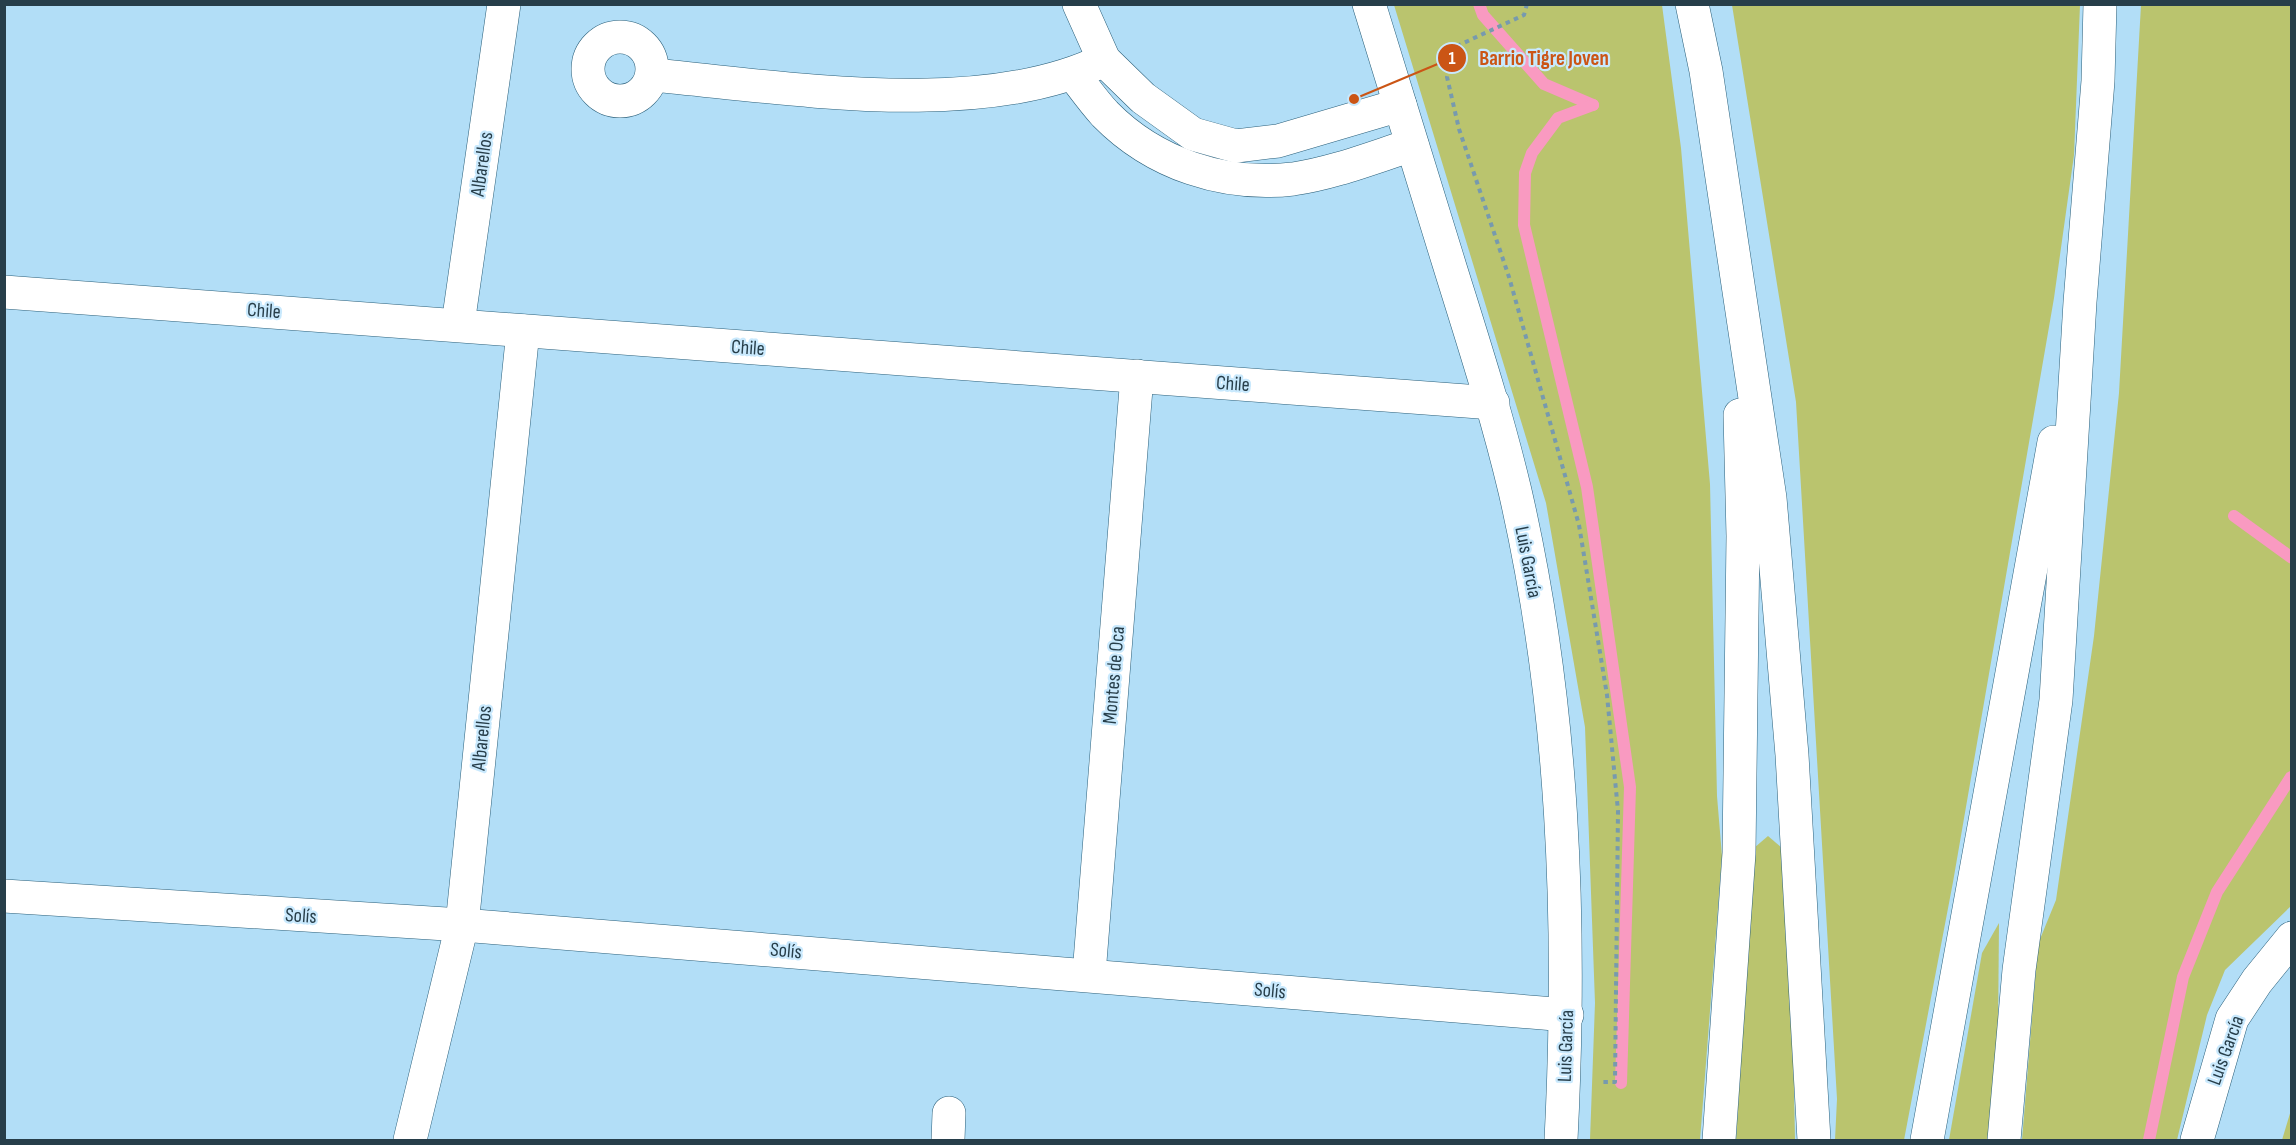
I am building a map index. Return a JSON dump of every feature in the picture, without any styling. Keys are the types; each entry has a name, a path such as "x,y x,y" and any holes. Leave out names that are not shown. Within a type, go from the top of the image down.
{"main road":[{"name":"Albarellos","path":"458,324 504,4"},
{"path":"1079,4 1104,60 1143,98 1193,134 1236,147 1278,141 1400,105"},
{"name":"Luis García","path":"1369,4 1492,403 1515,492 1542,630 1554,727 1564,863 1567,1015 1561,1140"},
{"path":"1692,4 1706,71 1770,498 1792,755 1814,1140"},
{"path":"2004,1140 2019,970 2056,700 2080,302 2098,81 2100,4"},
{"path":"652,75 869,95 953,94 1074,75 1104,60"},
{"path":"1074,75 1106,114 1149,150 1188,169 1229,178 1293,179 1318,174 1412,145"},
{"path":"1719,1140 1739,853 1743,536 1736,282"},
{"name":"Chile","path":"4,292 458,324 523,331 1492,403"},
{"path":"1927,1140 1980,837 2080,302"},
{"name":"Albarellos","path":"410,1140 462,925 523,331"},
{"name":"Montes de Oca","path":"1089,974 1137,376"},
{"name":"Solís","path":"4,896 462,925 1089,974 1567,1015"},
{"name":"Luis García","path":"2197,1140 2232,1019 2257,981 2292,938"}],"path":[{"path":"1478,36 1524,15 1527,4"}],"green space":[{"path":"1394,5 1662,5 1681,148 1710,484 1717,796 1722,856 1700,1140 1590,1140 1595,1003 1585,727 1546,503"},
{"path":"1732,5 2080,5 2074,155 2054,298 1953,882 1904,1140 1835,1140 1837,1099 1796,402"},
{"path":"2141,5 2291,5 2291,906 2225,970 2207,1015 2177,1140 2022,1140 2038,944 2056,900 2094,636 2119,393"},
{"path":"1768,836 1782,848 1793,1038 1795,1140 1736,1140 1754,848"},
{"path":"1999,923 1998,1033 1991,1140 1949,1140 1982,953"},
{"path":"2291,1110 2291,1140 2282,1140"}],"waterway":[{"path":"1479,4 1483,15 1544,84 1593,105"},
{"path":"1593,105 1558,118 1532,153 1525,173 1524,225 1587,487 1630,787 1621,1083"},
{"path":"2234,516 2292,558"},
{"path":"2149,1140 2183,977 2217,892 2291,777"}],"place":[{"name":"Barrio Tigre Joven","path":"1354,99"}]}
